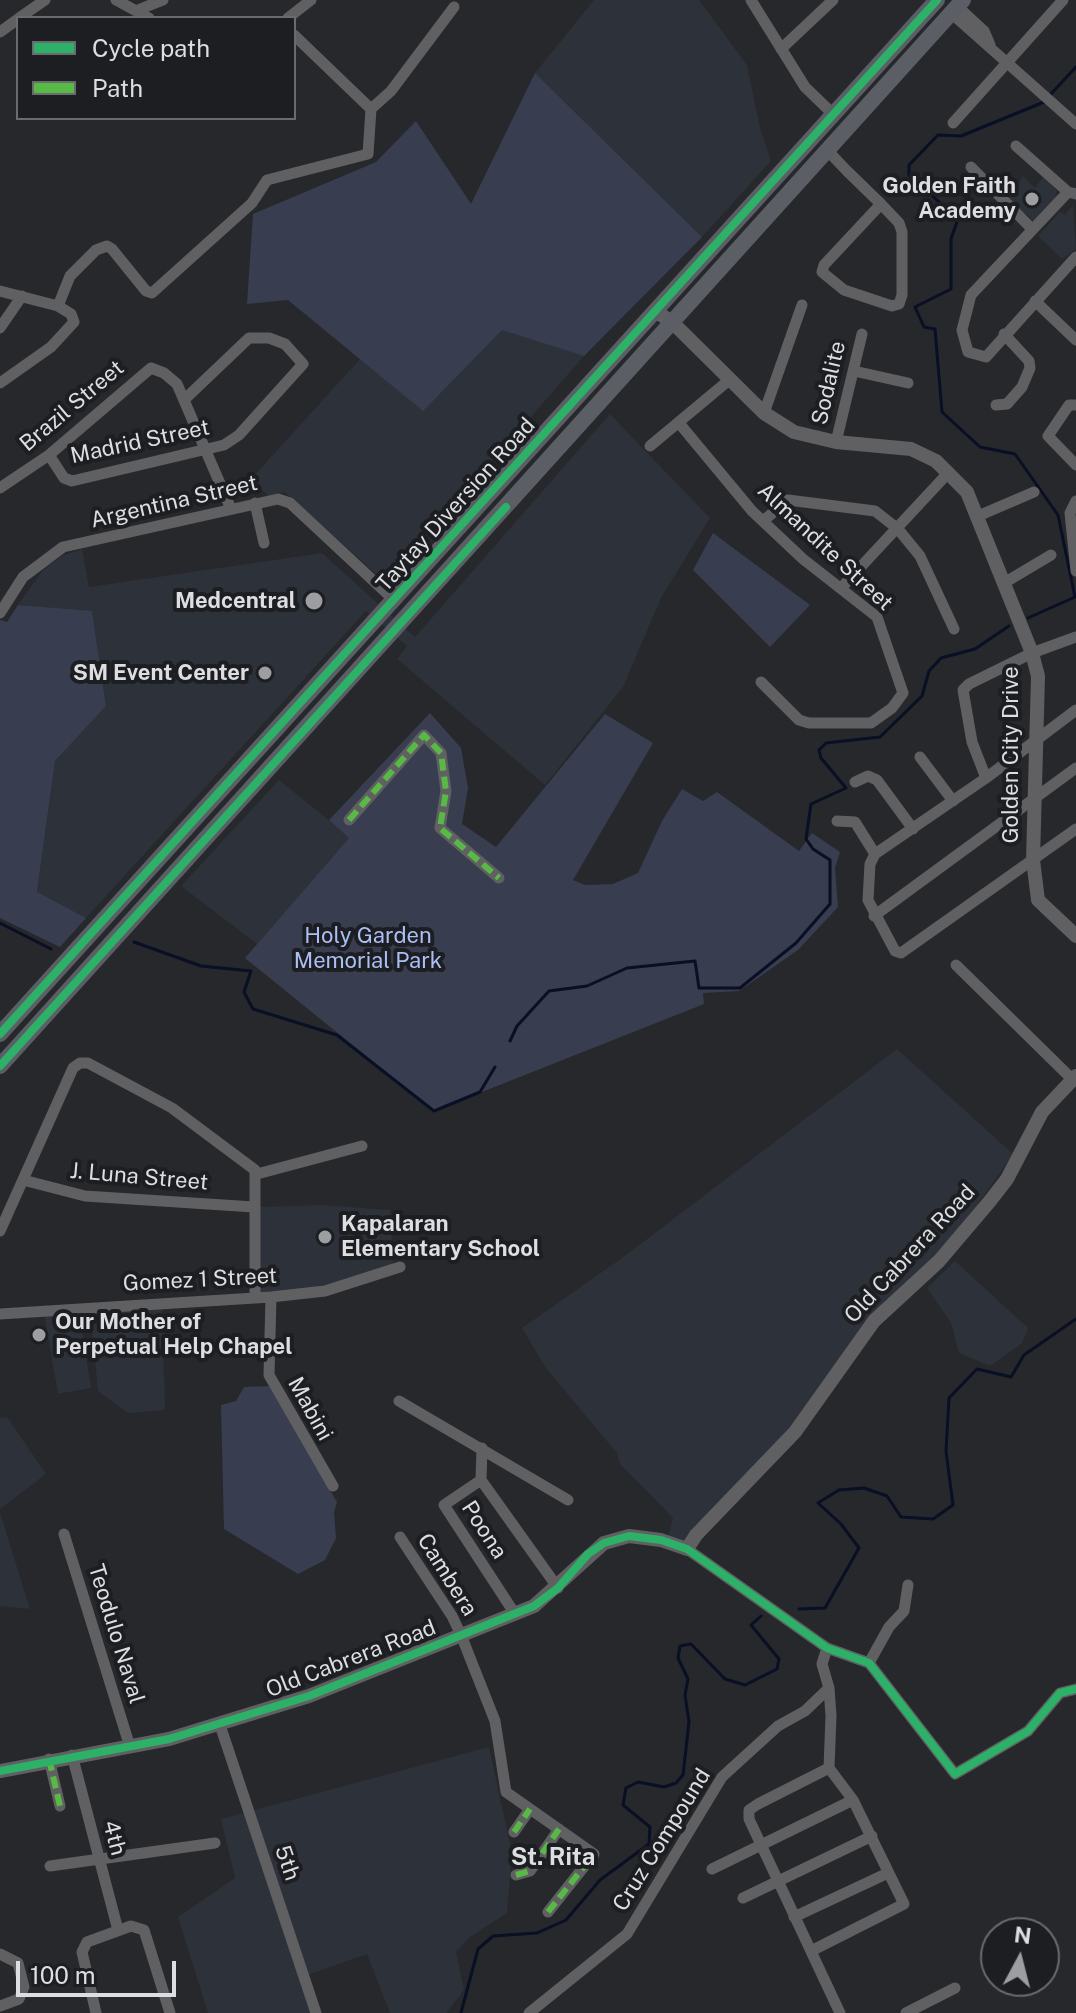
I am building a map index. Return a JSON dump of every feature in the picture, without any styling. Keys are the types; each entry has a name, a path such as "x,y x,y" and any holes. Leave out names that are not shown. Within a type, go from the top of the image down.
{"main road":[{"name":"Taytay Diversion Road","path":"0,1034 937,0"},
{"name":"Taytay Diversion Road","path":"0,1066 957,6"},
{"path":"62,965 78,979"}],"street":[{"path":"21,16 45,0"},
{"path":"116,0 144,14 163,0"},
{"path":"291,16 311,0"},
{"path":"751,0 805,87 833,114"},
{"path":"781,49 833,0"},
{"path":"953,123 1063,0"},
{"path":"957,6 977,39 990,46 1076,124"},
{"path":"58,306 70,276 96,250 107,246 146,291 159,290 252,203 267,180 368,154 371,109 391,91 454,7"},
{"path":"0,32 16,20"},
{"path":"296,37 371,109"},
{"path":"1016,146 1072,193 1032,229 971,295 963,314 963,344 975,356 986,357 1004,334 1074,262"},
{"path":"828,151 881,204 902,232 902,295 899,304 892,306 844,290 822,272 824,265 881,204"},
{"path":"971,167 1032,229"},
{"path":"0,291 58,306 71,314 74,325 51,347 0,383"},
{"path":"0,328 22,296"},
{"path":"1035,301 1076,340"},
{"path":"764,413 802,305"},
{"name":"Golden City Drive","path":"657,312 673,323 728,381 764,413 794,432 836,442 911,449 936,461 967,492 1032,653 1038,676 1033,860 1038,900 1076,936"},
{"name":"Sodalite","path":"836,442 862,334"},
{"path":"996,405 1007,404 1016,395 1030,368 1029,361 1004,334"},
{"name":"Madrid Street","path":"49,455 64,478 72,481 224,445 239,435 303,364 285,344 269,338 249,338 185,399"},
{"name":"Brazil Street","path":"0,488 49,455 146,369 164,373 185,399 231,509"},
{"path":"854,371 908,383"},
{"path":"650,446 728,381"},
{"path":"1072,405 1048,436 1076,465"},
{"name":"Almandite Street","path":"679,423 763,521 803,559 842,587 881,622 903,686 899,700 871,723 809,723 799,720 761,682"},
{"path":"842,587 949,472"},
{"path":"978,516 1034,492"},
{"name":"Argentina Street","path":"0,613 23,577 63,547 255,503 285,499 394,600"},
{"path":"763,521 781,502 788,500 867,508 898,529 920,556 954,629"},
{"path":"1076,501 1073,520 1076,571"},
{"path":"255,503 264,543"},
{"path":"1004,583 1051,555"},
{"path":"986,778 972,742 963,690 969,684 1032,653 1076,637"},
{"path":"1076,710 986,778 875,854 868,882 868,900 874,916 895,951 908,951 1076,829"},
{"path":"349,820 424,735 441,753 446,791 440,828 499,878"},
{"path":"920,757 953,801"},
{"path":"874,916 1076,768"},
{"path":"855,782 868,776 877,780 913,829"},
{"path":"837,821 855,822 875,854"},
{"path":"956,965 1074,1077"},
{"path":"0,1231 73,1068 88,1063 172,1108 257,1174"},
{"name":"Old Cabrera Road","path":"0,1771 49,1759 130,1747 220,1725 309,1696 534,1606 558,1588 588,1554 604,1543 629,1536 661,1540 687,1549 696,1535 795,1432 874,1321 939,1261 990,1201 1007,1179 1042,1112 1074,1077"},
{"path":"257,1174 362,1146"},
{"path":"255,1297 254,1207 257,1174"},
{"name":"J. Luna Street","path":"23,1180 85,1196 254,1207"},
{"name":"Gomez 1 Street","path":"0,1314 325,1291 400,1267"},
{"name":"Mabini","path":"271,1297 269,1375 333,1486"},
{"path":"399,1401 568,1500"},
{"path":"482,1448 481,1480 558,1588"},
{"name":"Poona","path":"481,1480 444,1505 515,1614"},
{"name":"Teodulo Naval","path":"64,1534 130,1747"},
{"name":"Cambera","path":"400,1537 461,1635 495,1721 506,1792 594,1854 548,1912"},
{"path":"687,1549 827,1648 869,1663 955,1774 1028,1731 1060,1693 1076,1689"},
{"path":"869,1663 889,1627 904,1611 908,1585"},
{"path":"811,1951 904,1904 853,1800 829,1768 829,1688 822,1664 827,1648"},
{"name":"Cruz Compound","path":"529,2013 627,1934 722,1777 778,1726 805,1711 829,1688"},
{"name":"5th","path":"220,1725 316,2013"},
{"name":"4th","path":"72,1755 118,1930"},
{"path":"49,1759 60,1806"},
{"path":"829,1768 749,1810 749,1819 758,1845 840,2013"},
{"path":"712,1869 853,1800"},
{"path":"514,1832 530,1809"},
{"path":"516,1875 530,1871 559,1829"},
{"path":"743,1898 872,1836"},
{"path":"50,1866 215,1843"},
{"path":"794,1917 888,1873"},
{"path":"96,2013 82,1952 87,1942 131,1926 144,1930 170,2013"},
{"path":"0,1954 18,1963 24,1987 19,1999 0,2006"},
{"path":"906,2013 955,1988"}],"shaded area":[{"path":"594,0 699,0 747,65 760,128 771,161 702,237 535,73"},
{"name":"Golden Faith Academy","path":"1023,176 1035,188 1044,176 1057,191 1055,198 1033,221 1008,199"},
{"name":"Golden Faith Academy","path":"1073,205 1076,249 1062,259 1038,236 1060,212 1065,215"},
{"path":"455,314 584,356 386,583 285,492 268,496 251,479 360,359 391,384"},
{"path":"610,414 710,518 661,598 623,687 545,785 397,659 407,646 366,611 86,918 37,893 55,761 106,706 92,612 18,605 43,570 62,556 82,549 89,587 322,553 415,637"},
{"path":"279,780 350,837 257,944 181,886"},
{"path":"897,1049 1013,1154 969,1217 913,1279 796,1422 683,1543 668,1537 673,1518 620,1464 617,1453 546,1368 522,1328 622,1258"},
{"name":"Kapalaran Elementary School","path":"323,1205 390,1210 393,1263 373,1277 323,1289 258,1295 258,1207"},
{"path":"955,1261 1028,1328 1022,1343 990,1366 959,1353 951,1323 927,1288"},
{"path":"162,1308 165,1410 128,1413 98,1391 90,1310"},
{"path":"79,1310 91,1388 58,1394 44,1313"},
{"path":"7,1417 46,1474 0,1509 0,1418"},
{"path":"0,1513 30,1609 0,1606"},
{"path":"489,1747 512,1853 507,1913 470,1937 456,1952 464,1990 446,2013 390,2013 367,1954 299,1978 311,2013 208,2013 178,1917 235,1878 221,1819"}],"green space":[{"path":"535,73 702,237 584,356 502,330 423,411 288,300 247,304 253,214 376,162 416,121 471,204"},
{"path":"713,533 810,605 770,647 693,570"},
{"path":"18,605 92,611 106,706 55,761 37,892 86,918 60,947 0,918 0,620 7,622"},
{"name":"Holy Garden Memorial Park","path":"430,713 461,748 468,788 462,824 496,847 605,714 653,743 573,880 585,885 613,884 638,873 662,821 682,789 703,801 717,792 799,851 812,833 840,852 835,868 838,907 798,950 739,991 703,993 704,1004 434,1111 245,958 349,838 329,820"},
{"path":"269,1386 337,1502 334,1512 336,1538 325,1560 298,1574 224,1529 221,1405 236,1401 244,1387"}],"waterway":[{"path":"1049,96 1076,67"},
{"path":"1028,618 1075,597 1058,515 1015,454 980,447 942,412 935,329 924,327 915,307 951,289 951,239 958,219 909,175 909,165 938,135 961,136 1044,102"},
{"path":"510,1041 517,1026 549,991 587,986 627,968 695,961 699,988 740,988 796,943 830,904 830,860 813,849 806,839 811,804 846,788 821,758 819,750 826,743 880,737 922,696 929,671 941,658 975,649 1009,626"},
{"path":"0,923 51,949"},
{"path":"134,942 201,966 251,971 244,992 253,1009 337,1035 434,1111 480,1092 495,1067"},
{"path":"799,1609 825,1608 859,1548 841,1524 818,1503 839,1490 864,1488 887,1496 901,1517 933,1519 953,1505 946,1451 949,1398 977,1369 1011,1377 1024,1355 1076,1319"},
{"path":"461,2013 478,1949 493,1936 537,1933 566,1920 600,1880 649,1844 650,1827 623,1805 626,1788 638,1782 664,1787 676,1783 683,1775 689,1722 685,1695 688,1679 678,1658 680,1646 691,1644 725,1679 745,1685 777,1669 779,1659 751,1625 761,1616"}],"marked path":[{"path":"349,820 424,735 441,753 446,791 440,828 499,878"},
{"path":"49,1759 60,1806"},
{"path":"514,1832 530,1809"},
{"path":"516,1875 530,1871 559,1829"},
{"path":"548,1912 594,1854"}],"cycle path":[{"path":"0,1034 937,0"},
{"path":"0,1066 506,507"},
{"path":"0,1771 169,1739 309,1696 534,1606 558,1588 588,1554 604,1543 629,1536 661,1540 687,1549 827,1648 869,1663 955,1774 1028,1731 1060,1693 1076,1689"}],"place":[{"name":"Golden Faith Academy","path":"1032,199"},
{"name":"Medcentral","path":"314,601"},
{"name":"SM Event Center","path":"265,673"},
{"name":"Kapalaran Elementary School","path":"325,1237"},
{"name":"Our Mother of Perpetual Help Chapel","path":"39,1335"}],"district":[{"name":"St. Rita","path":"553,1858"}]}
